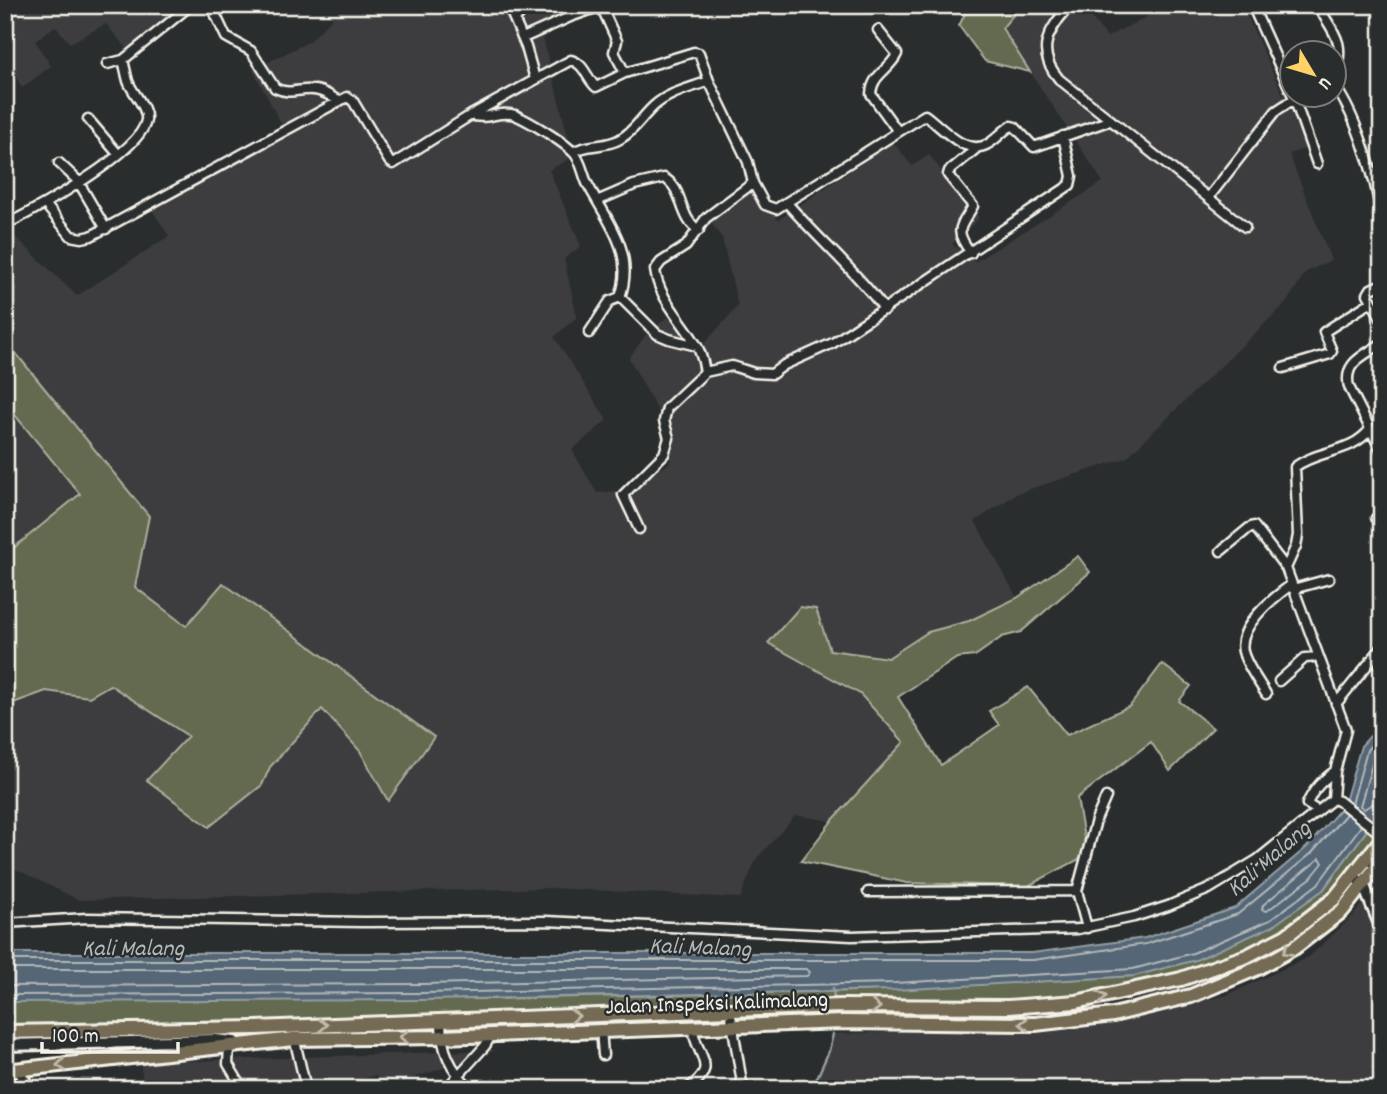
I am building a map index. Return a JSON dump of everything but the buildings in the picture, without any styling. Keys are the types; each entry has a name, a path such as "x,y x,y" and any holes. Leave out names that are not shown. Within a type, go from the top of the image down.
{"main road":[{"name":"Jalan Inspeksi Kalimalang","path":"5,1032 255,1028 294,1033 441,1037 732,1025 880,1022 1035,1024 1113,1015 1191,996 1258,968 1314,934 1358,880 1377,865 1382,837"},
{"path":"1358,880 1382,929"},
{"name":"Jalan Inspeksi Kalimalang","path":"12,1071 229,1048 294,1033 441,1021 841,1006 1008,1007 1068,1003 1181,979 1247,956 1345,897"},
{"path":"1068,1003 1070,1021"},
{"path":"630,1014 631,1028"},
{"path":"543,1017 544,1032"},
{"path":"212,1040 255,1028"},
{"path":"5,1045 212,1040 250,1045"}],"street":[{"path":"107,64 123,60 191,5"},
{"path":"211,5 226,37 251,51 275,88 286,91 317,89 338,101"},
{"path":"508,5 523,38 535,79"},
{"path":"515,20 528,5"},
{"path":"1070,5 1048,34 1045,48 1051,70 1245,227"},
{"path":"1252,5 1278,56"},
{"path":"1317,5 1336,38"},
{"path":"523,38 601,6 617,41 614,50 625,74"},
{"path":"878,30 897,54 893,62 872,83 871,94 897,131"},
{"path":"45,204 71,236 91,236 347,97 353,101 393,164 471,115 571,60 582,66 590,82 596,87 625,74 694,52 700,55 709,81 748,162 752,183 765,205 776,209 788,204 925,115 959,142 976,148"},
{"path":"5,225 45,204 118,154 139,136 146,121 146,113 128,81 123,60"},
{"path":"573,152 583,147 619,140 657,103 709,81"},
{"path":"1209,197 1280,108"},
{"path":"1301,108 1317,164"},
{"path":"1348,108 1356,123 1380,207 1382,225"},
{"path":"471,115 482,118 506,112 515,115 573,152 597,201 606,212 625,259 626,275 620,297"},
{"path":"88,119 118,154"},
{"path":"971,253 963,243 960,233 963,219 974,206 948,175 949,171 976,148 990,143 1011,126 1034,147 1111,120"},
{"path":"639,529 623,495 664,454 669,439 664,421 667,408 705,372 732,366 754,373 772,374 784,365 833,343 886,310 1070,185 1072,176 1063,136"},
{"path":"59,163 78,181 106,229"},
{"path":"597,201 634,185 664,178 673,184 689,222 699,230"},
{"path":"705,372 697,346 662,294 656,270 661,262 686,246 713,212 752,183"},
{"path":"788,204 816,236 864,282 886,310"},
{"path":"1382,284 1368,294 1382,320"},
{"path":"589,333 610,301 620,297"},
{"path":"620,297 657,334 669,340 697,346"},
{"path":"1283,368 1331,354 1324,332 1371,302"},
{"path":"1382,343 1347,371 1349,387 1382,452"},
{"path":"1286,568 1298,535 1294,467 1303,461 1358,441 1370,429"},
{"path":"1221,551 1250,527 1255,526 1286,568 1346,730 1335,771 1337,801 1382,837"},
{"path":"1266,694 1244,655 1243,639 1259,612 1272,598 1292,587 1329,579"},
{"path":"1336,704 1382,647"},
{"path":"1279,681 1305,659 1318,657"},
{"path":"1318,811 1307,804 1312,792 1335,771"},
{"path":"1087,928 1077,891 1096,820 1106,797"},
{"path":"5,923 86,918 363,922 545,920 852,936 1087,928 1168,906 1209,889 1257,860 1318,811 1337,801"},
{"path":"868,892 1077,891"},
{"path":"730,1010 743,1089"},
{"path":"441,1021 441,1037 446,1058 458,1077 471,1089"},
{"path":"687,1089 705,1072 692,1026"},
{"path":"601,1029 603,1055"},
{"path":"294,1033 306,1089"},
{"path":"446,1089 492,1034"},
{"path":"229,1048 229,1064 243,1089"},
{"path":"12,1071 32,1089"}],"shaded area":[{"path":"5,5 181,5 129,51 106,24 70,43 55,26 35,41 51,66 22,88 5,57"},
{"path":"345,5 557,5 554,7 566,21 541,30 573,157 549,170 581,246 564,259 577,317 554,337 607,420 572,450 597,493 627,490 670,463 672,437 629,358 648,332 668,317 697,352 738,306 722,238 710,221 755,186 778,220 893,142 912,166 929,155 979,218 952,244 975,262 1103,182 1001,28 1020,8 1019,5 1081,5 1107,37 1170,5 1242,5 1278,84 1278,108 1289,108 1307,148 1289,154 1331,260 1306,272 1286,303 1126,458 1018,493 975,521 1017,598 969,621 928,632 888,658 830,650 816,609 768,643 860,694 904,742 832,821 796,815 756,859 740,898 552,888 79,900 5,864 5,227 77,296 169,236 150,207 283,127 253,70 310,41"},
{"path":"1382,876 1382,1089 812,1089 829,1051 833,1034 1098,1026 1227,995 1309,957 1352,917"},
{"path":"497,1050 383,1088 375,1075 330,1089 226,1089 221,1081 144,1086 140,1063"}],"green space":[{"path":"969,5 1019,5 1002,28 1030,72 985,61 959,26"},
{"path":"5,340 149,516 135,587 186,626 223,583 434,737 388,801 360,751 322,709 270,767 262,785 209,827 147,780 188,736 110,685 89,697 46,691 5,706 5,555 80,494 5,403"},
{"path":"1078,556 1090,572 1021,632 1002,637 975,656 957,658 898,697 941,765 999,725 989,711 1028,687 1067,735 1130,706 1162,664 1191,686 1179,701 1213,728 1170,771 1151,742 1077,798 1087,855 1028,886 907,883 801,861 832,821 904,742 860,694 768,643 800,607 816,609 830,650 888,658 928,632 969,621 1017,598"},
{"path":"1382,816 1382,839 1334,899 1247,956 1076,1002 5,1032 5,1001 491,999 858,991 1134,976 1323,890 1370,826"}],"water":[{"path":"1382,723 1382,816 1370,826 1323,890 1273,926 1196,960 1134,976 895,990 423,1000 5,1002 5,953 1032,953 1145,938 1235,908 1307,847 1344,805 1361,746"}],"waterway":[{"path":"833,988 834,998"},
{"path":"812,1089 829,1051 833,1034"}],"water label":[{"name":"Kali Malang","path":"1270,860"},
{"name":"Kali Malang","path":"700,949"},
{"name":"Kali Malang","path":"133,950"}]}
